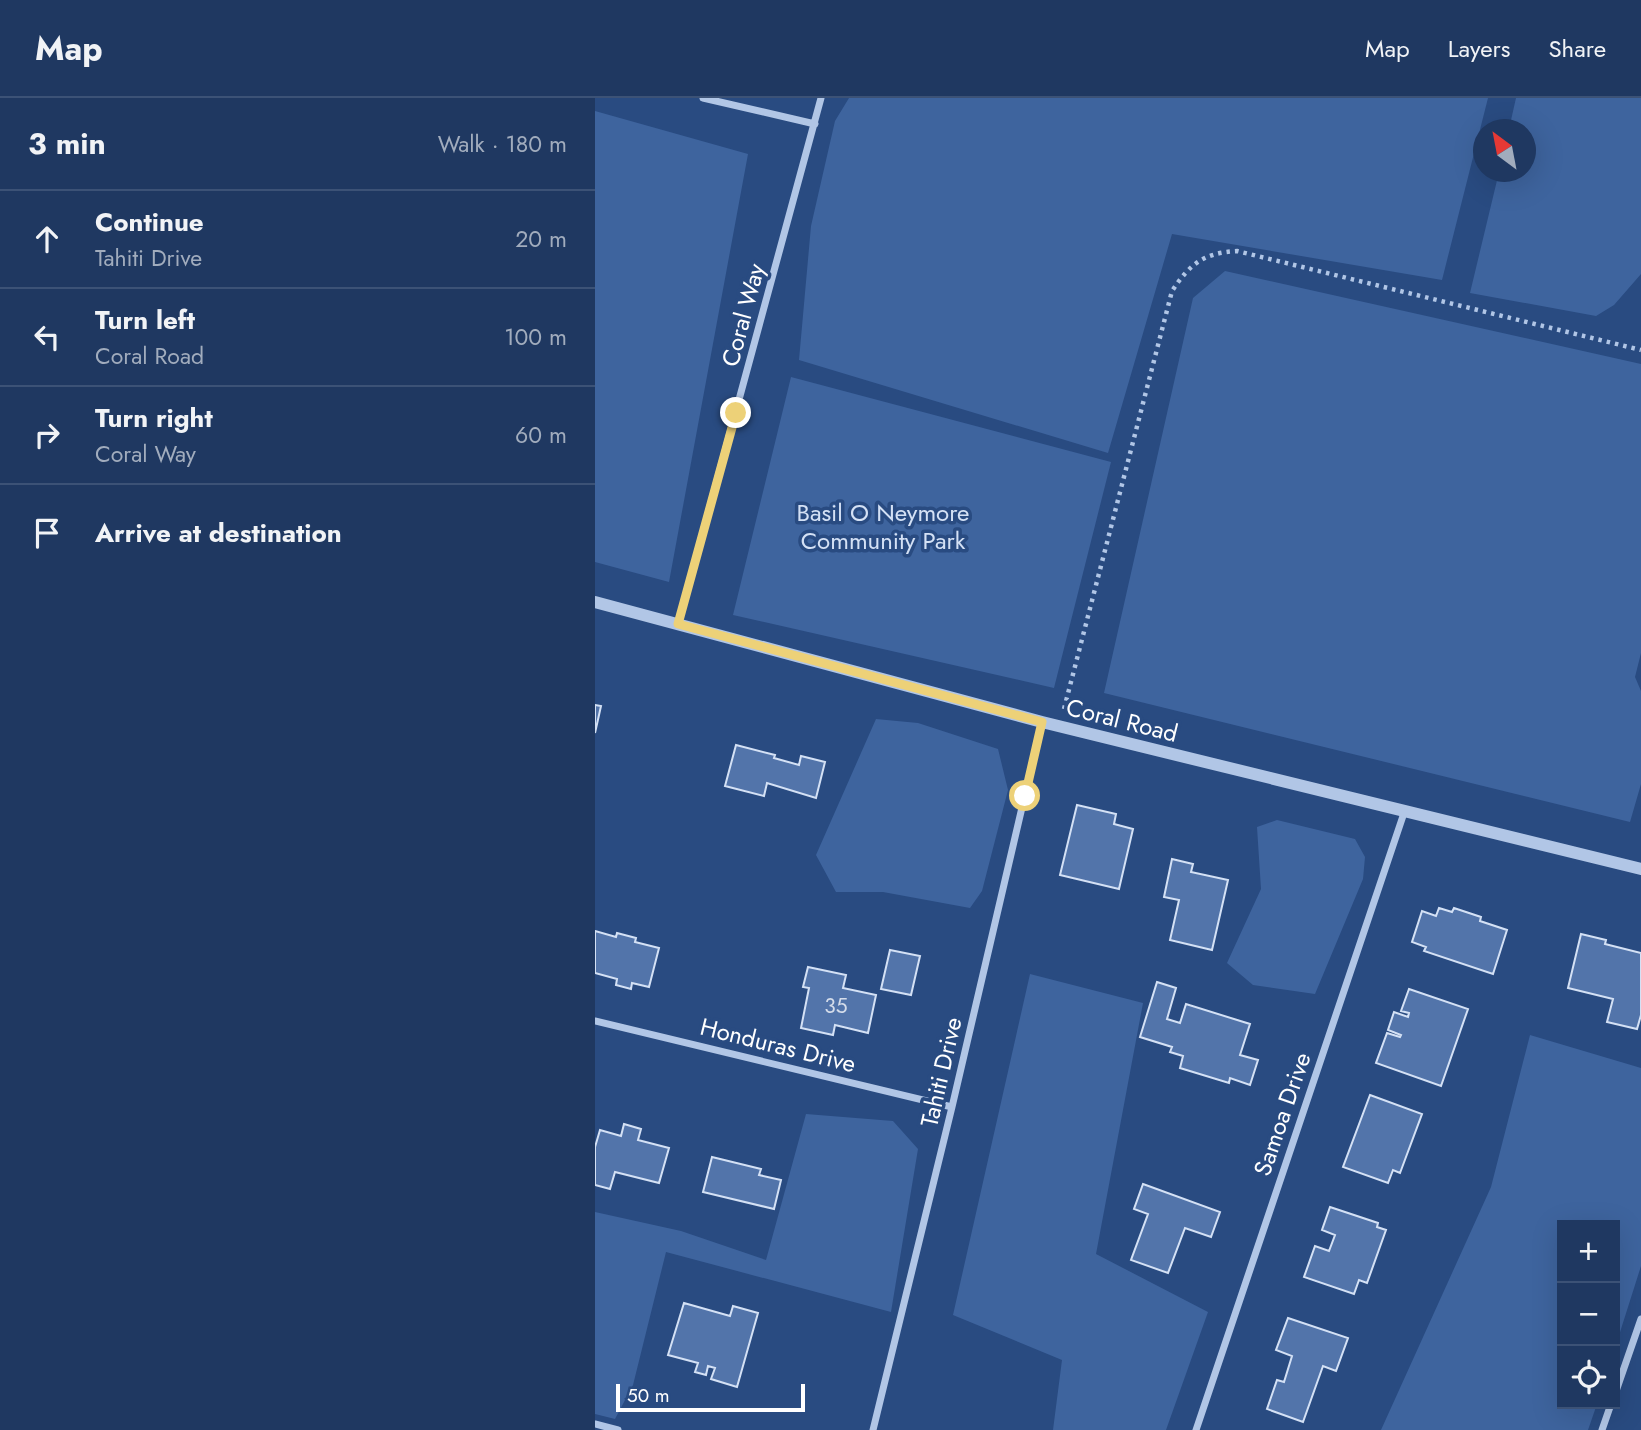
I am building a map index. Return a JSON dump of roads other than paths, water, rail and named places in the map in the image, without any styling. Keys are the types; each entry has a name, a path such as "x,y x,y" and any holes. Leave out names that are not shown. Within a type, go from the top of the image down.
{"street":[{"path":"703,98 815,124"},
{"name":"Coral Way","path":"678,624 821,98"},
{"name":"Coral Road","path":"595,602 1042,722 1641,869"},
{"name":"Tahiti Drive","path":"873,1430 953,1107 1042,722"},
{"name":"Samoa Drive","path":"1196,1430 1406,810"},
{"name":"Honduras Drive","path":"595,1021 953,1107"},
{"path":"1620,1380 1641,1319"},
{"path":"1602,1430 1609,1409"},
{"path":"595,1424 618,1430"}],"park label":[{"name":"Basil O Neymore Community Park","path":"883,526"}]}
